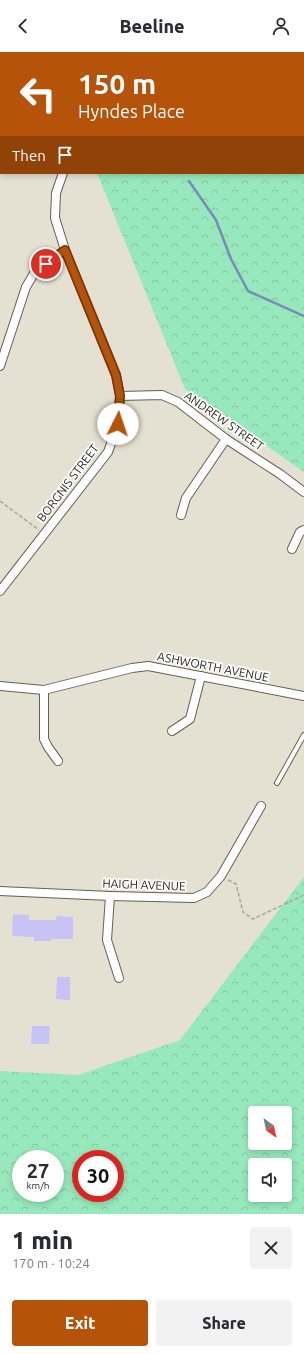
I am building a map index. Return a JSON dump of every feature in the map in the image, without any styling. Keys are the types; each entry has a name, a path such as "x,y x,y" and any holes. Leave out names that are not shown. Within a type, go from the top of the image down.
{"street":[{"name":"BORGNIS STREET","path":"0,591 108,452 118,424 120,396 116,375 65,250 56,218 56,193 63,174"},
{"path":"0,366 26,287 36,270 65,250"},
{"name":"ANDREW STREET","path":"120,396 162,395 178,402 226,439 280,474 304,492"},
{"path":"181,515 186,498 226,439"},
{"path":"292,549 300,532 304,530"},
{"name":"ASHWORTH AVENUE","path":"0,686 44,690 132,668 148,666 304,696"},
{"path":"172,731 190,719 201,676"},
{"path":"44,690 44,739 58,761"},
{"name":"HAIGH AVENUE","path":"0,891 194,898 207,892 221,876 261,806"},
{"path":"110,896 107,940 119,978"}],"lane":[{"path":"276,783 304,735"}],"path":[{"path":"0,501 44,534"},
{"path":"221,876 236,884 243,912 253,919 304,895"}],"green space":[{"path":"97,174 304,174 304,472 185,389"},
{"path":"304,877 304,1214 0,1214 0,1071 78,1075 180,1040"}],"building":[{"path":"13,914 29,915 29,920 56,920 57,916 73,917 73,939 34,941 34,937 12,936"},
{"path":"57,977 70,977 70,1000 56,999"},
{"path":"32,1026 50,1026 49,1044 31,1044"}],"waterway":[{"path":"189,181 216,220 231,259 248,291 304,316"}],"route":[{"path":"46,264 65,250 116,375 120,396 118,424"}]}
